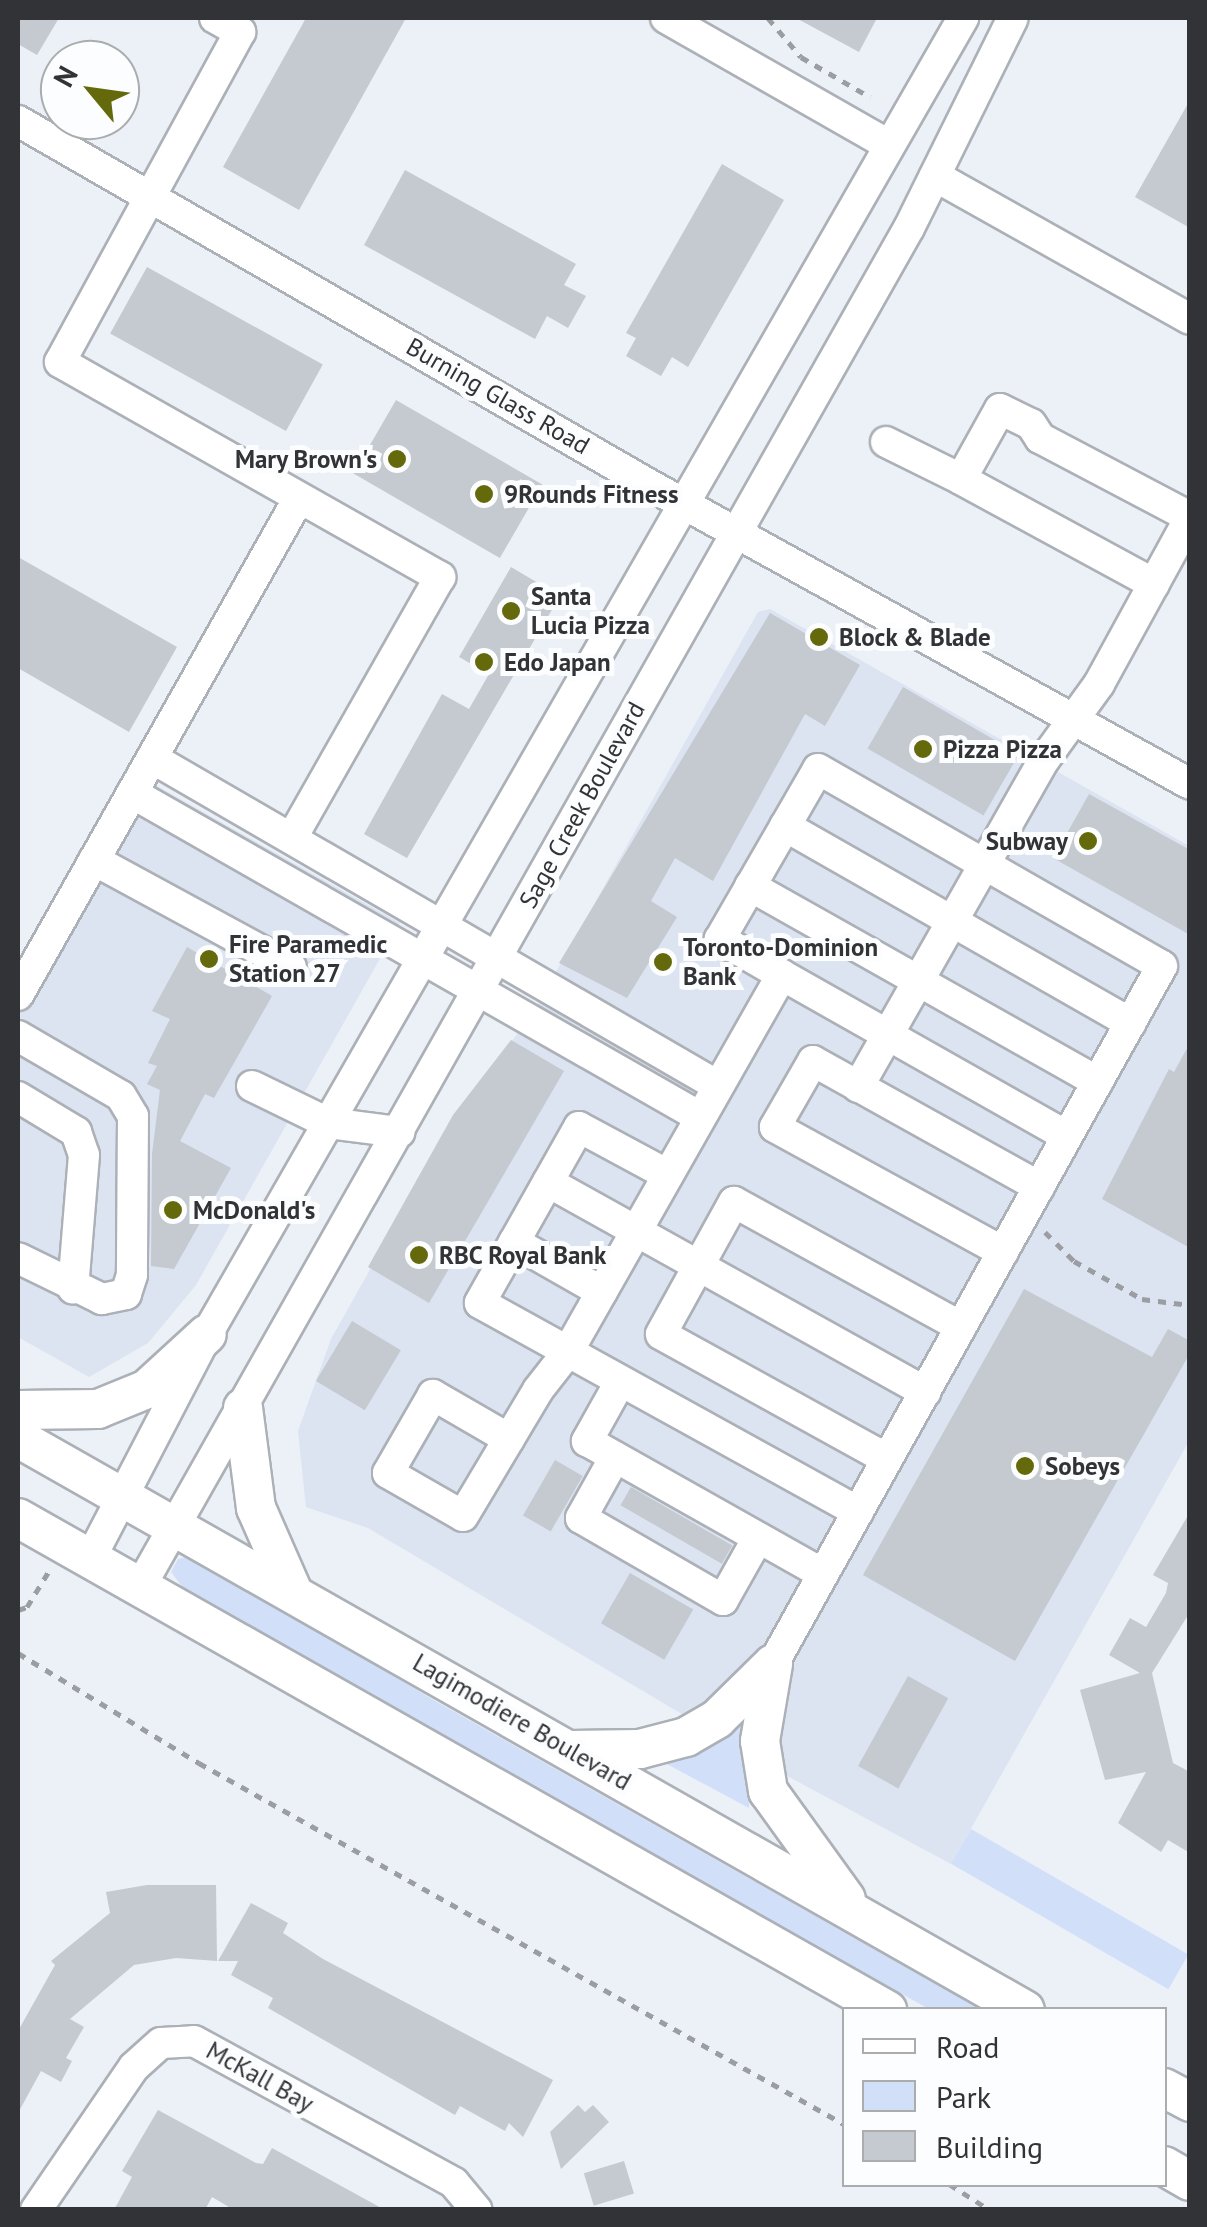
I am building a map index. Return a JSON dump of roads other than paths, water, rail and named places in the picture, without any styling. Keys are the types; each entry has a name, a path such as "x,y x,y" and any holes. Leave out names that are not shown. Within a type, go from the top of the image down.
{"main road":[{"path":"18,1410 98,1409 147,1389 207,1334"},
{"path":"243,1408 256,1508 292,1590"},
{"name":"Lagimodiere Boulevard","path":"18,1438 174,1528 292,1590 1020,2007"},
{"path":"18,1518 883,2007"},
{"path":"570,1750 640,1749 686,1737 717,1719 773,1664"},
{"path":"773,1664 760,1741 768,1790 783,1820 860,1916"},
{"path":"1167,2090 1190,2102"},
{"path":"1167,2168 1190,2180"}],"street":[{"path":"666,18 887,144"},
{"path":"90,1558 207,1334 887,144 963,18"},
{"name":"Sage Creek Boulevard","path":"140,1587 935,176 1013,18"},
{"path":"234,22 149,195 60,362 440,577 292,838"},
{"name":"Burning Glass Road","path":"18,121 648,484 686,500 1190,784"},
{"path":"935,176 1190,319"},
{"path":"858,1086 988,867 1044,760 1076,721 1154,584 1180,558 1190,518 1040,438 1031,424 1000,409 961,480"},
{"path":"886,442 1154,584"},
{"path":"18,996 299,498"},
{"path":"152,758 718,1086"},
{"path":"773,1664 1162,966 818,769 720,939 1067,1136"},
{"path":"132,793 700,1118"},
{"path":"785,826 1130,1022"},
{"path":"94,860 291,968"},
{"path":"750,886 1098,1082"},
{"path":"509,1438 567,1353 782,975"},
{"path":"18,1036 121,1096 133,1116 132,1275 126,1294 102,1299 73,1289 18,1258"},
{"path":"1003,1252 776,1127 813,1061 1039,1187"},
{"path":"252,1086 328,1123 399,1132"},
{"path":"18,1097 76,1132 84,1154 73,1289"},
{"path":"668,1176 579,1127 480,1303 858,1512"},
{"path":"548,1182 925,1392"},
{"path":"887,1459 661,1334 698,1266 734,1202 961,1327"},
{"path":"514,1242 602,1292"},
{"path":"620,1382 586,1441 823,1574"},
{"path":"615,1457 581,1518 723,1600 758,1538"},
{"name":"McKall Bay","path":"36,2210 134,2067 161,2042 194,2042 454,2183 477,2210"}],"place":[{"name":"Mary Brown's","path":"397,459"},
{"name":"9Rounds Fitness","path":"484,494"},
{"name":"Santa Lucia Pizza","path":"511,611"},
{"name":"Block & Blade","path":"819,637"},
{"name":"Edo Japan","path":"484,662"},
{"name":"Pizza Pizza","path":"923,749"},
{"name":"Subway","path":"1088,841"},
{"name":"Fire Paramedic Station 27","path":"209,959"},
{"name":"Toronto-Dominion Bank","path":"663,962"},
{"name":"McDonald's","path":"173,1210"},
{"name":"RBC Royal Bank","path":"419,1255"},
{"name":"Sobeys","path":"1025,1466"}]}
